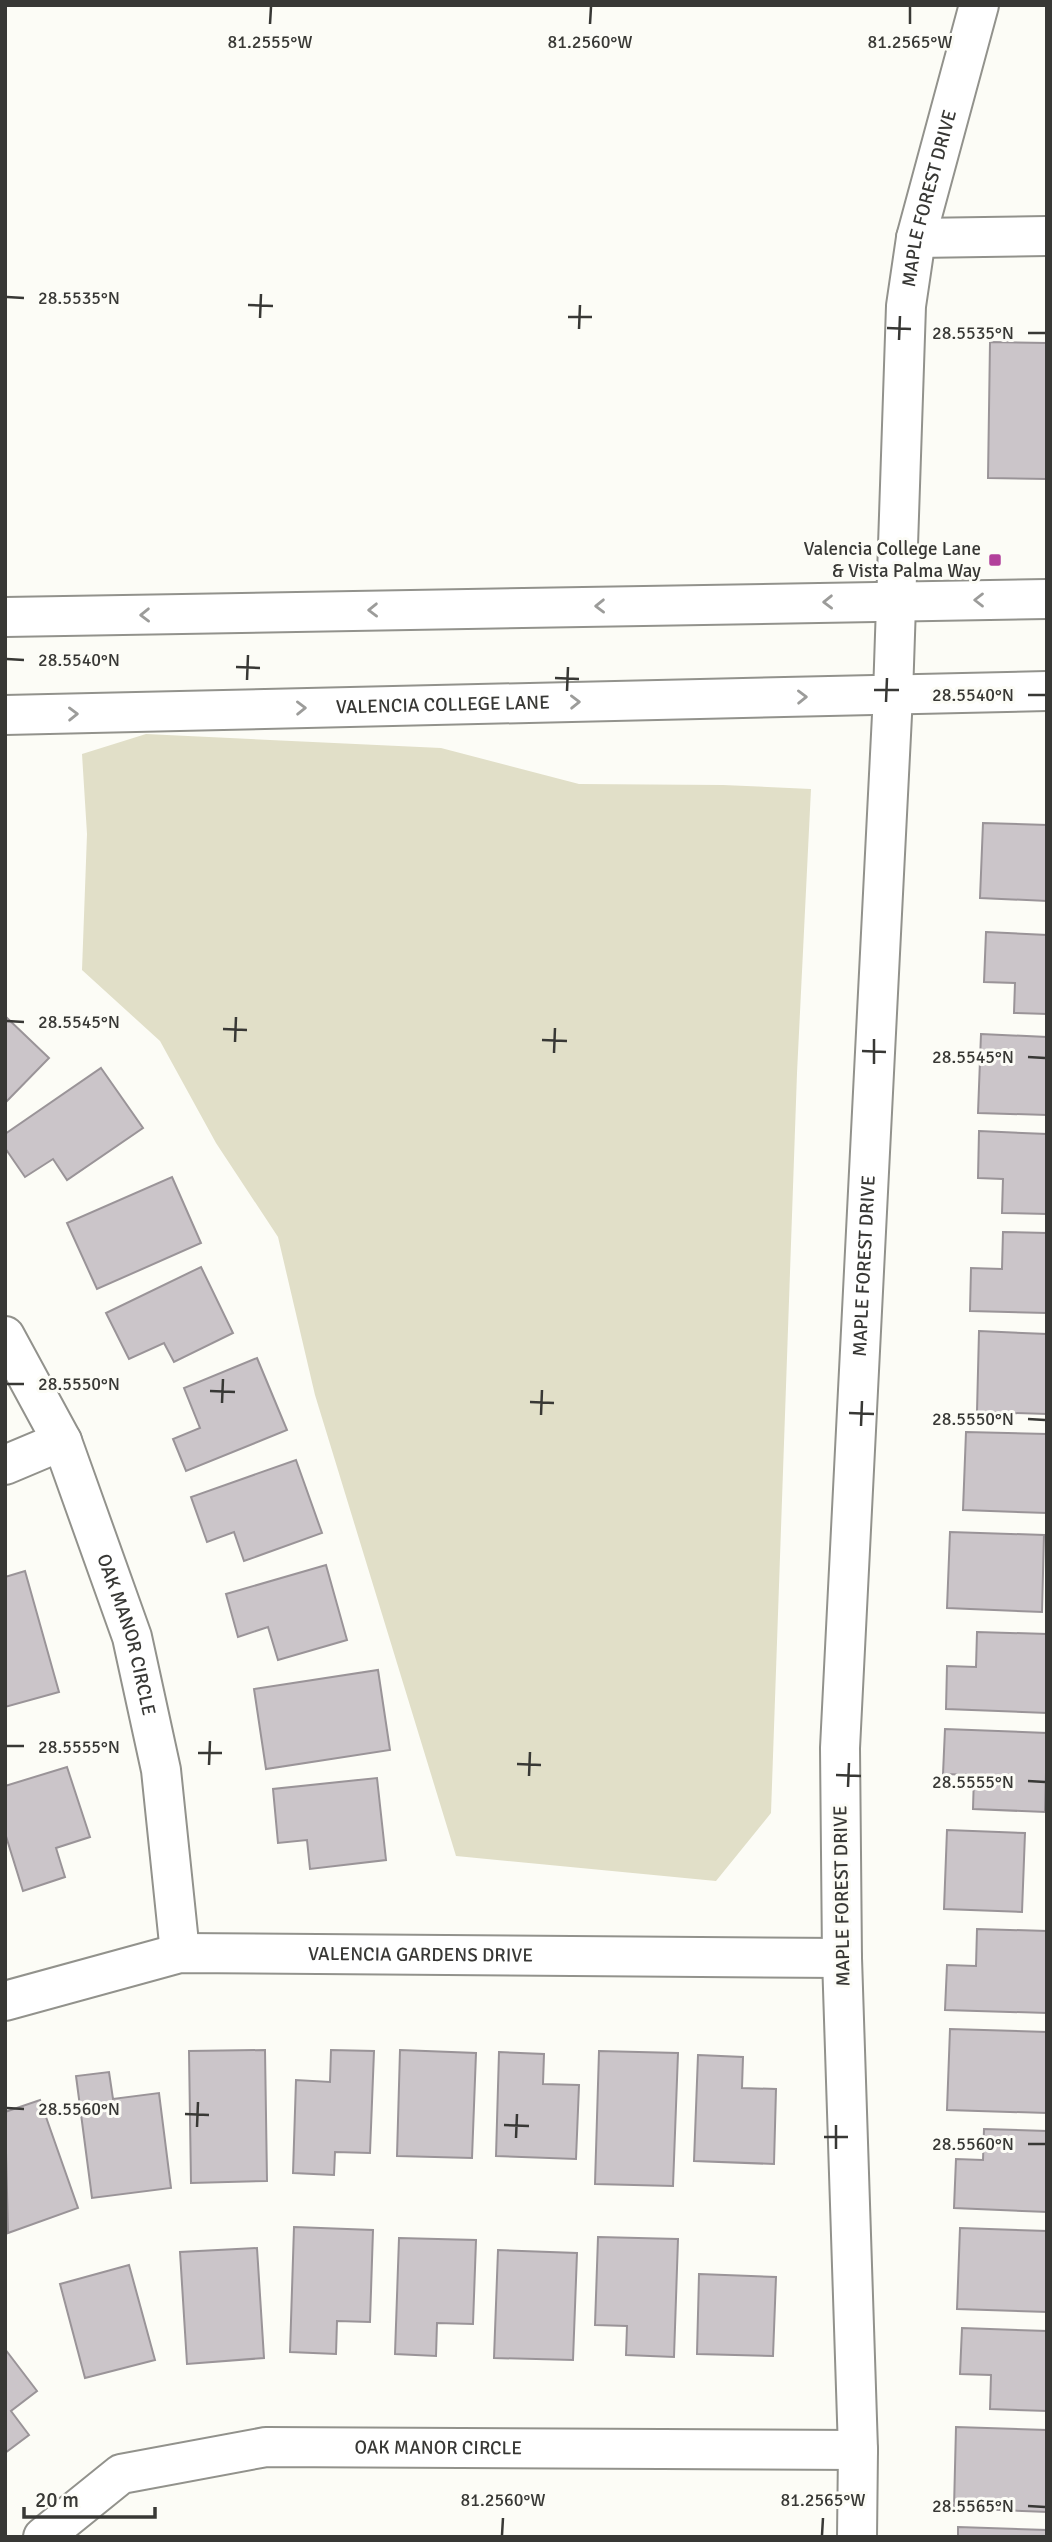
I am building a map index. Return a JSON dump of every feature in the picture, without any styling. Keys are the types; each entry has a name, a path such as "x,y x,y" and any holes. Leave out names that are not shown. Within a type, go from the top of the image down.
{"street":[{"name":"MAPLE FOREST DRIVE","path":"857,2537 858,2450 842,1958 840,1748 893,695 906,306 916,238 979,5"},
{"path":"916,238 1047,236"},
{"path":"5,617 1047,599"},
{"name":"VALENCIA COLLEGE LANE","path":"5,715 1047,691"},
{"name":"OAK MANOR CIRCLE","path":"5,1336 62,1441 132,1637 161,1770 180,1953"},
{"path":"5,1465 62,1441"},
{"name":"VALENCIA GARDENS DRIVE","path":"5,2001 180,1953 842,1958"},
{"name":"OAK MANOR CIRCLE","path":"43,2537 121,2473 266,2447 858,2450"}],"shaded area":[{"path":"146,734 441,748 579,784 723,785 811,789 797,1073 771,1813 716,1881 456,1856 315,1395 278,1237 216,1143 160,1041 82,970 87,834 82,754"}],"building":[{"path":"990,342 1047,343 1047,479 988,478"},
{"path":"983,823 1047,825 1047,901 980,898"},
{"path":"986,932 1047,935 1047,1014 1014,1013 1015,983 984,982"},
{"path":"5,1016 49,1058 5,1103"},
{"path":"981,1034 1047,1037 1047,1115 978,1113"},
{"path":"101,1068 143,1128 67,1180 53,1159 25,1177 5,1148 5,1134"},
{"path":"979,1131 1047,1134 1047,1214 1002,1213 1003,1179 978,1178"},
{"path":"172,1177 201,1243 97,1289 67,1223"},
{"path":"1003,1232 1047,1233 1047,1313 970,1311 971,1268 1002,1269"},
{"path":"201,1267 233,1333 174,1362 164,1343 129,1359 106,1313"},
{"path":"979,1331 1047,1334 1047,1414 977,1412"},
{"path":"257,1358 287,1430 186,1471 173,1439 200,1428 184,1388"},
{"path":"966,1432 1047,1434 1047,1513 963,1510"},
{"path":"296,1460 322,1533 244,1561 234,1532 207,1542 191,1497"},
{"path":"950,1532 1044,1535 1042,1612 947,1608"},
{"path":"326,1565 347,1640 278,1660 268,1627 238,1637 226,1594"},
{"path":"25,1571 59,1692 5,1707 5,1577"},
{"path":"977,1632 1047,1634 1047,1713 946,1709 947,1666 976,1667"},
{"path":"378,1670 390,1750 266,1769 254,1689"},
{"path":"945,1729 1047,1733 1045,1812 973,1809 974,1775 943,1774"},
{"path":"67,1767 90,1837 56,1848 65,1877 23,1891 5,1833 5,1786"},
{"path":"377,1778 386,1860 310,1869 307,1840 278,1843 273,1789"},
{"path":"947,1830 1025,1833 1022,1912 944,1909"},
{"path":"977,1929 1047,1931 1047,2013 945,2010 947,1965 976,1966"},
{"path":"950,2029 1047,2032 1047,2113 947,2110"},
{"path":"265,2050 267,2181 191,2183 189,2051"},
{"path":"331,2050 374,2051 370,2153 335,2152 334,2175 293,2173 296,2080 330,2082"},
{"path":"400,2050 476,2053 472,2158 397,2156"},
{"path":"599,2051 678,2053 673,2186 595,2184"},
{"path":"499,2052 544,2054 543,2084 579,2085 576,2159 496,2156"},
{"path":"698,2055 743,2057 742,2088 776,2089 774,2164 694,2161"},
{"path":"109,2072 113,2099 159,2093 171,2188 92,2198 76,2076"},
{"path":"40,2100 78,2208 8,2233 5,2112"},
{"path":"984,2129 1047,2131 1047,2212 954,2208 956,2159 983,2160"},
{"path":"294,2227 373,2230 370,2322 337,2321 336,2354 290,2352"},
{"path":"960,2228 1047,2231 1047,2312 957,2309"},
{"path":"598,2237 678,2239 674,2357 626,2355 627,2326 595,2325"},
{"path":"399,2238 476,2240 473,2324 437,2323 436,2356 395,2354"},
{"path":"257,2248 264,2358 187,2364 180,2252"},
{"path":"498,2250 577,2253 573,2360 494,2358"},
{"path":"129,2265 155,2360 85,2378 60,2284"},
{"path":"699,2274 776,2277 773,2356 697,2354"},
{"path":"962,2328 1047,2331 1047,2411 990,2409 991,2375 960,2374"},
{"path":"5,2349 37,2391 11,2411 29,2435 5,2453"},
{"path":"956,2427 1047,2430 1047,2512 954,2508"},
{"path":"958,2527 1047,2530 1047,2537 958,2537"}],"place":[{"name":"Valencia College Lane & Vista Palma Way","path":"995,560"}]}
